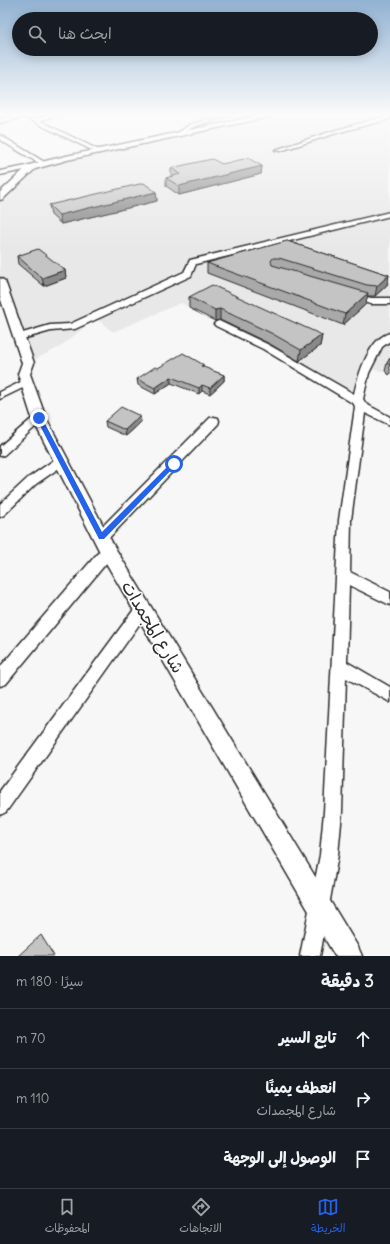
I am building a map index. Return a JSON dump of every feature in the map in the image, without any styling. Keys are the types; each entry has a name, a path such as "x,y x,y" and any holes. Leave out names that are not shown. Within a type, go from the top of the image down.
{"main road":[{"path":"0,197 32,168 64,160"},
{"name":"شارع المجمدات","path":"0,281 3,304 19,337 28,363 24,374 39,418 61,461 105,544 349,956"}],"street":[{"path":"37,160 44,164"},
{"path":"0,173 32,168"},
{"path":"19,337 50,328 72,327 188,274 193,262 236,250 390,214"},
{"path":"342,293 364,300 390,301"},
{"path":"219,324 293,362 390,421"},
{"path":"310,956 329,855 333,812 345,520 360,404 358,399 364,374 378,346 390,336"},
{"path":"0,396 27,382"},
{"path":"0,452 39,418"},
{"path":"0,679 105,544 214,421"},
{"path":"0,512 32,481 61,461"},
{"path":"342,575 390,599"},
{"path":"0,806 143,608"},
{"path":"340,666 390,695"}],"shaded area":[{"path":"66,160 390,160 390,373 367,368 358,399 181,303 113,332 96,318 60,347 28,363 0,281 0,197 32,167"}],"building":[{"path":"209,160 213,160 222,164 241,160 251,160 262,166 179,186 166,178 180,174 171,168"},
{"path":"144,183 156,192 59,215 49,205"},
{"path":"287,241 389,275 377,286 367,285 279,258 273,258 271,261 272,265 368,293 345,314 207,263"},
{"path":"38,249 65,270 42,278 17,256"},
{"path":"212,285 322,335 301,350 271,333 220,309 215,310 189,297"},
{"path":"183,353 204,365 201,366 224,375 210,388 202,385 199,388 171,377 155,388 137,379 155,367 158,368"},
{"path":"390,358 390,365 387,363"},
{"path":"121,407 140,416 125,430 105,421"},
{"path":"41,935 54,956 18,956"}],"route":[{"path":"39,418 101,537 174,464"}]}
